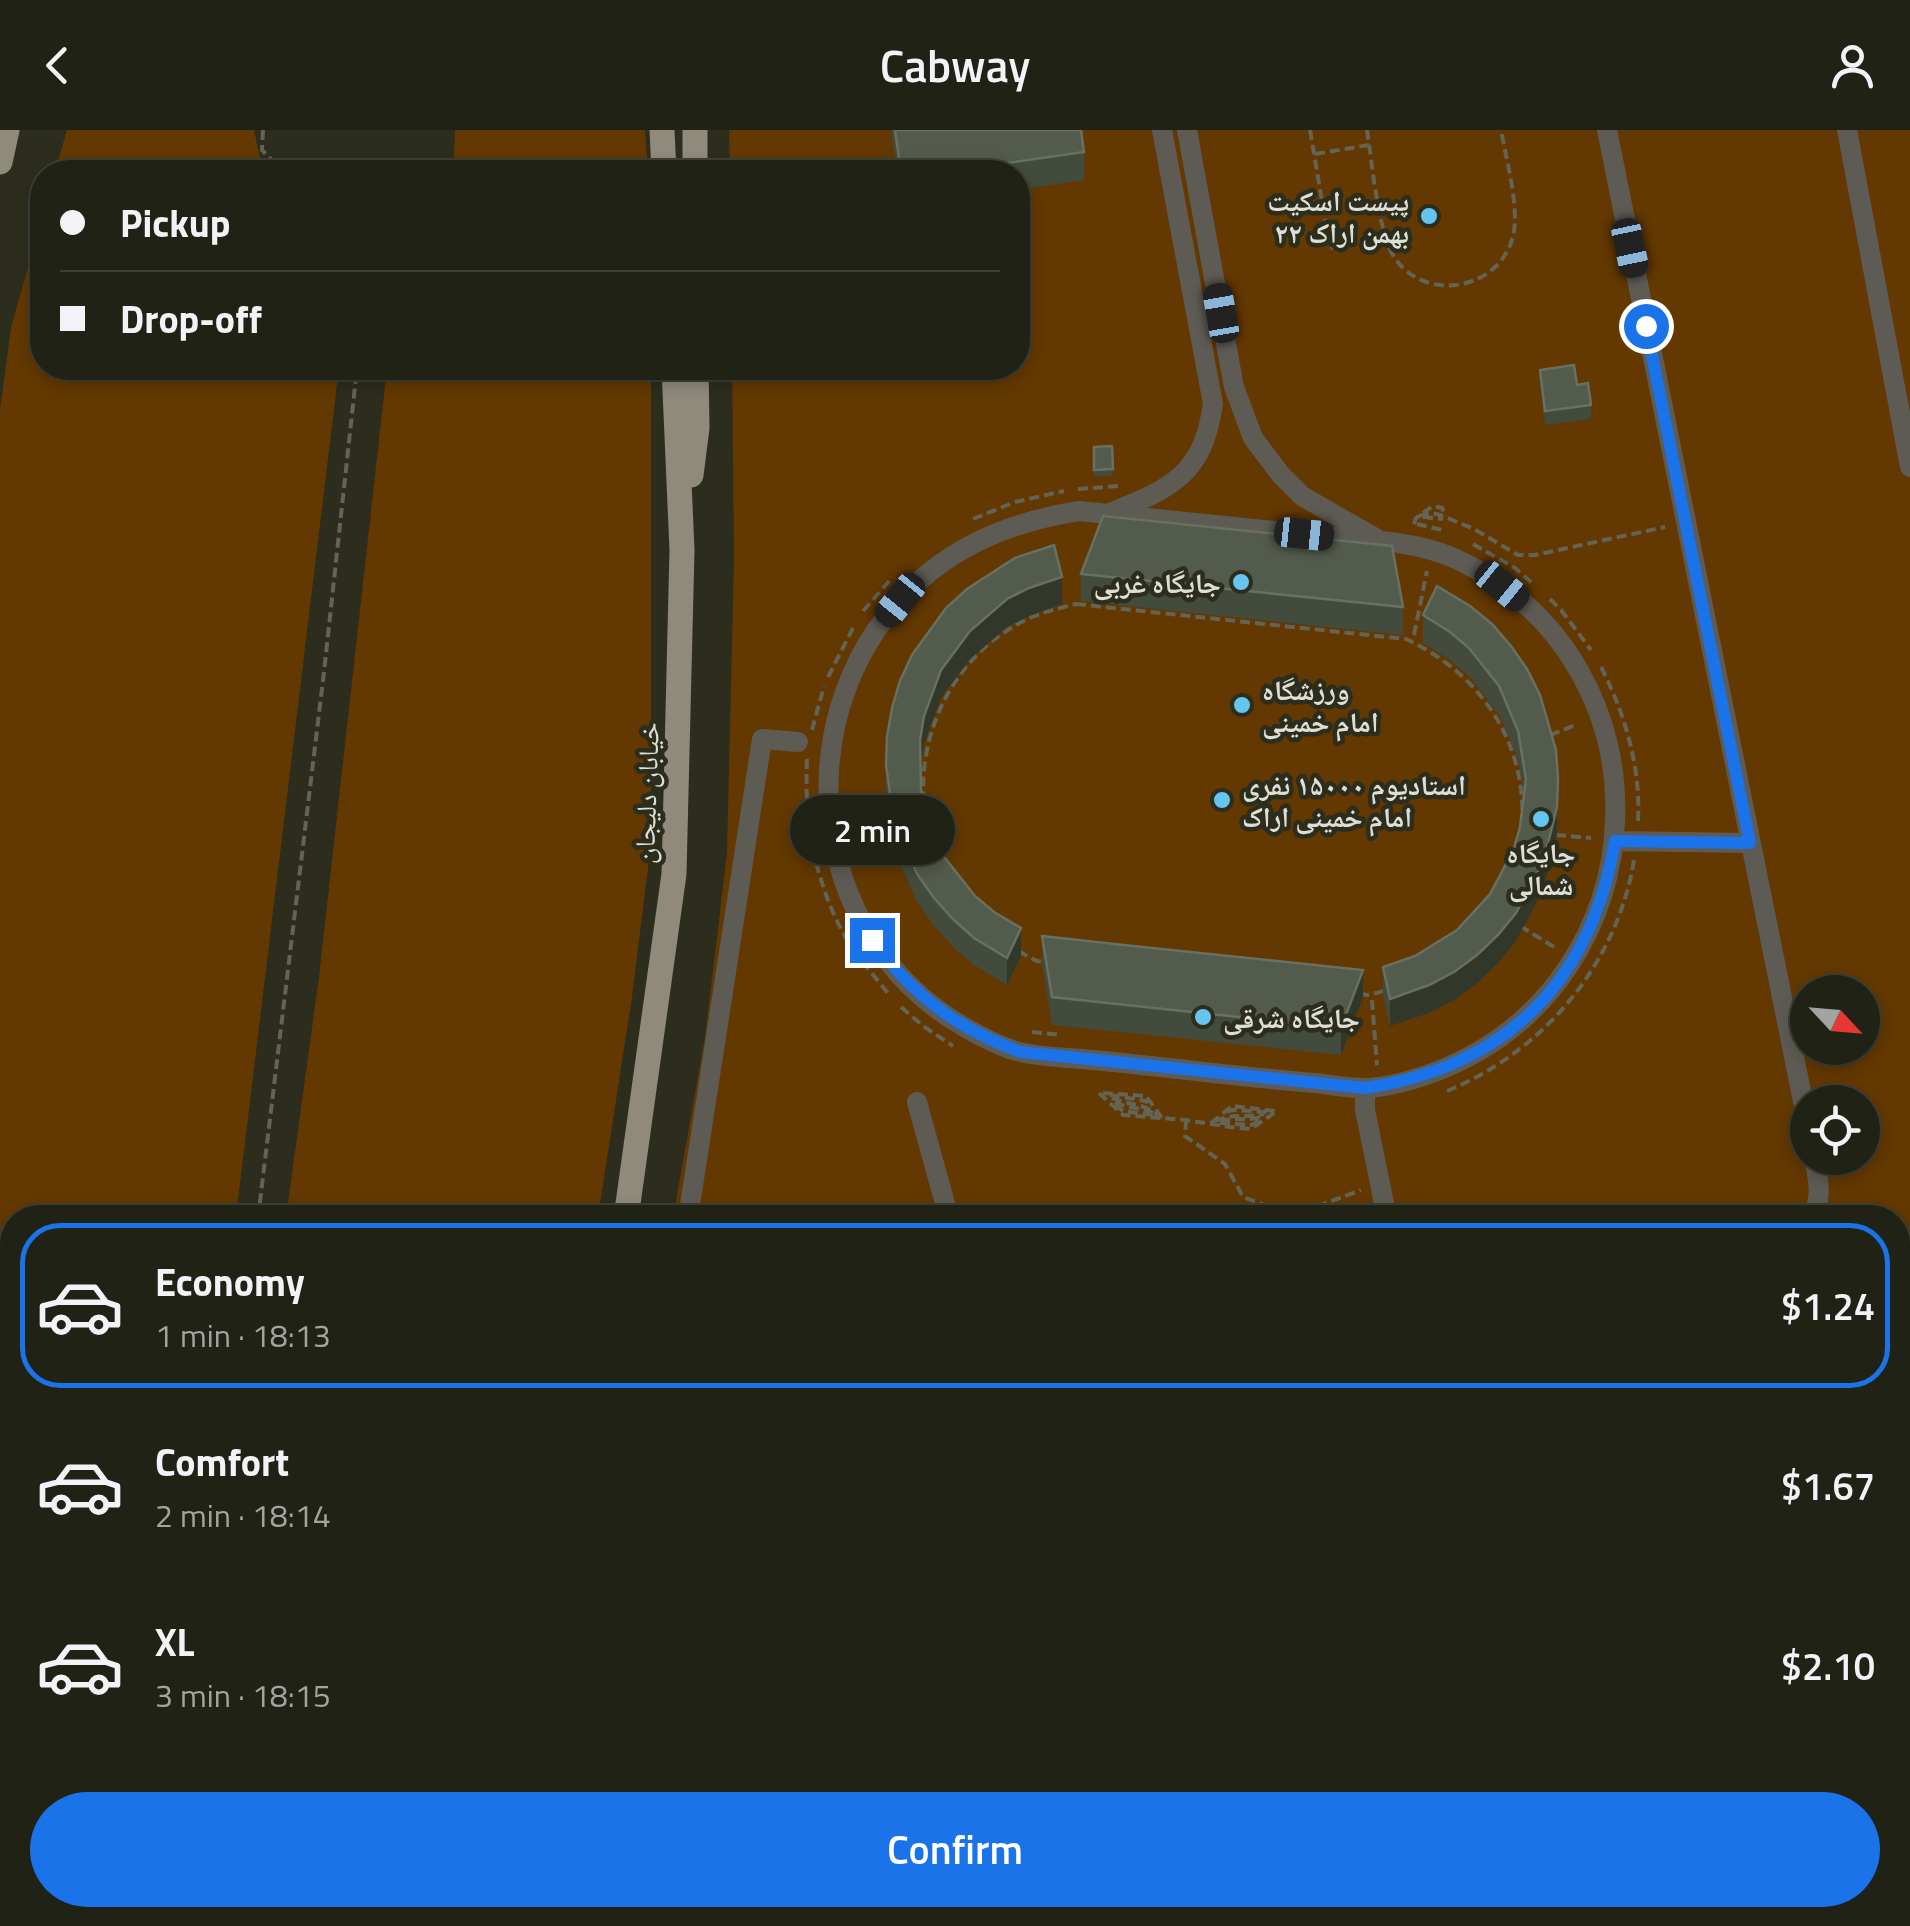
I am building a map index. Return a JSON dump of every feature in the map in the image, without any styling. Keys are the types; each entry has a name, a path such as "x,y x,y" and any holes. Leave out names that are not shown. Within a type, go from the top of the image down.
{"main road":[{"path":"0,162 7,130"},
{"path":"662,130 663,160"},
{"path":"695,130 695,160"},
{"name":"خیابان دلیجان","path":"628,1205 674,874 682,550 675,380"},
{"path":"682,550 696,428 696,380"}],"street":[{"path":"1108,514 1175,484 1204,444 1213,404 1162,130"},
{"path":"1186,130 1234,387 1254,438 1281,476 1302,496 1383,542"},
{"path":"1607,130 1800,1085"},
{"path":"1846,130 1910,467"},
{"path":"1080,511 1383,542 1423,546 1502,586 1535,614 1564,648 1600,715 1615,782 1615,841 1601,903 1583,965 1510,1030 1457,1063 1397,1084 1365,1088 1285,1080 1021,1052 991,1041 936,1009 891,965 872,940 850,898 835,853 828,790 829,758 852,674 881,624 910,590 968,546 1008,528 1050,515 1080,511"},
{"path":"690,1205 762,739 805,747"},
{"path":"1615,841 1750,843"},
{"path":"1365,1088 1365,1110 1384,1205"},
{"path":"917,1102 945,1205"},
{"path":"1817,1175 1820,1195 1817,1205"}],"path":[{"path":"264,130 262,150 272,160"},
{"path":"1310,130 1330,248 1386,238"},
{"path":"1367,130 1386,238 1395,258 1405,270 1431,284 1446,286 1475,281 1499,264 1508,252 1516,223 1501,130"},
{"path":"1314,154 1369,145"},
{"path":"260,1205 356,380"},
{"path":"971,520 1045,494 1122,486"},
{"path":"1447,518 1442,508 1433,506 1418,516 1447,518 1518,555 1535,555 1686,522"},
{"path":"1405,522 1444,531"},
{"path":"1460,537 1514,568 1539,588"},
{"path":"952,676 985,639 1006,624 1039,608 1076,598 1414,635 1427,571 1418,568"},
{"path":"895,575 864,611 839,651 821,694 805,747 808,824 819,874 837,922 854,952 897,1004 966,1053"},
{"path":"1434,1096 1481,1075 1524,1047 1561,1012 1583,965 1608,941 1631,877 1637,841 1637,780 1632,749 1600,715 1598,661 1550,599"},
{"path":"1076,604 1406,639 1448,662 1483,696 1512,748 1522,807 1517,855 1500,900 1455,955 1414,981 1370,998 1038,960 996,937 961,904 948,884 929,840 924,816 927,744 956,679 972,660 1009,630 1030,618 1076,604"},
{"path":"933,708 945,686"},
{"path":"1582,732 1600,715"},
{"path":"1549,736 1600,715"},
{"path":"1524,770 1527,782"},
{"path":"1526,844 1528,819"},
{"path":"1558,835 1594,838 1594,825"},
{"path":"931,865 937,876"},
{"path":"1511,891 1516,880"},
{"path":"950,897 992,942 1036,967 1383,998"},
{"path":"1513,922 1583,965"},
{"path":"1477,943 1485,933"},
{"path":"1364,1067 1377,1065 1370,998"},
{"path":"1026,1031 1061,1035"},
{"path":"1098,1060 1099,1093 1122,1116 1251,1129 1277,1111 1285,1080"},
{"path":"1099,1093 1146,1101 1162,1118"},
{"path":"1210,1123 1231,1114 1253,1116 1277,1111"},
{"path":"1186,1120 1186,1136 1226,1164 1243,1196 1266,1205"},
{"path":"1321,1205 1380,1183"}],"shaded area":[{"path":"67,130 254,130 261,160 58,160"},
{"path":"455,130 645,130 647,160 454,160"},
{"name":"ورزشگاه امام خمینی","path":"729,130 1910,130 1910,1205 675,1205 705,1037 727,853 734,557 732,380 1030,380 1030,160 730,160"},
{"path":"30,260 30,380 338,380 237,1205 0,1205 0,410 11,328"},
{"path":"386,380 651,380 651,844 600,1205 288,1205 319,977"}],"building":[{"path":"895,130 1081,130 1084,152 1029,160 899,160"},
{"path":"1574,365 1577,385 1588,383 1591,405 1545,411 1540,370"},
{"path":"1112,446 1113,469 1094,470 1094,447"},
{"path":"1103,516 1392,546 1403,607 1081,574"},
{"path":"1054,545 1062,577 1007,599 970,631 941,670 924,716 920,740 921,789 926,813 945,858 975,896 1021,928 1007,958 974,938 953,919 917,874 894,822 886,765 887,737 900,681 912,655 946,608 967,589 1015,558"},
{"path":"1437,586 1492,624 1527,669 1540,695 1556,750 1557,807 1543,863 1516,913 1498,935 1454,972 1390,999 1383,967 1415,956 1457,930 1490,894 1513,851 1526,779 1518,731 1499,686 1469,648 1423,615"},
{"path":"1042,936 1363,970 1341,1028 1052,997"}],"place":[{"name":"پیست اسکیت ۲۲ بهمن اراک","path":"1429,216"},
{"name":"جایگاه غربی","path":"1241,582"},
{"name":"ورزشگاه امام خمینی","path":"1242,705"},
{"name":"استادیوم ۱۵۰۰۰ نفری امام خمینی اراک","path":"1222,800"},
{"name":"جایگاه شمالی","path":"1541,819"},
{"name":"جایگاه شرقی","path":"1203,1017"}],"route":[{"path":"872,940 912,988 936,1009 991,1041 1021,1052 1365,1088 1397,1084 1457,1063 1510,1030 1534,1009 1556,986 1589,932 1610,872 1615,841 1750,843 1646,326"}]}
